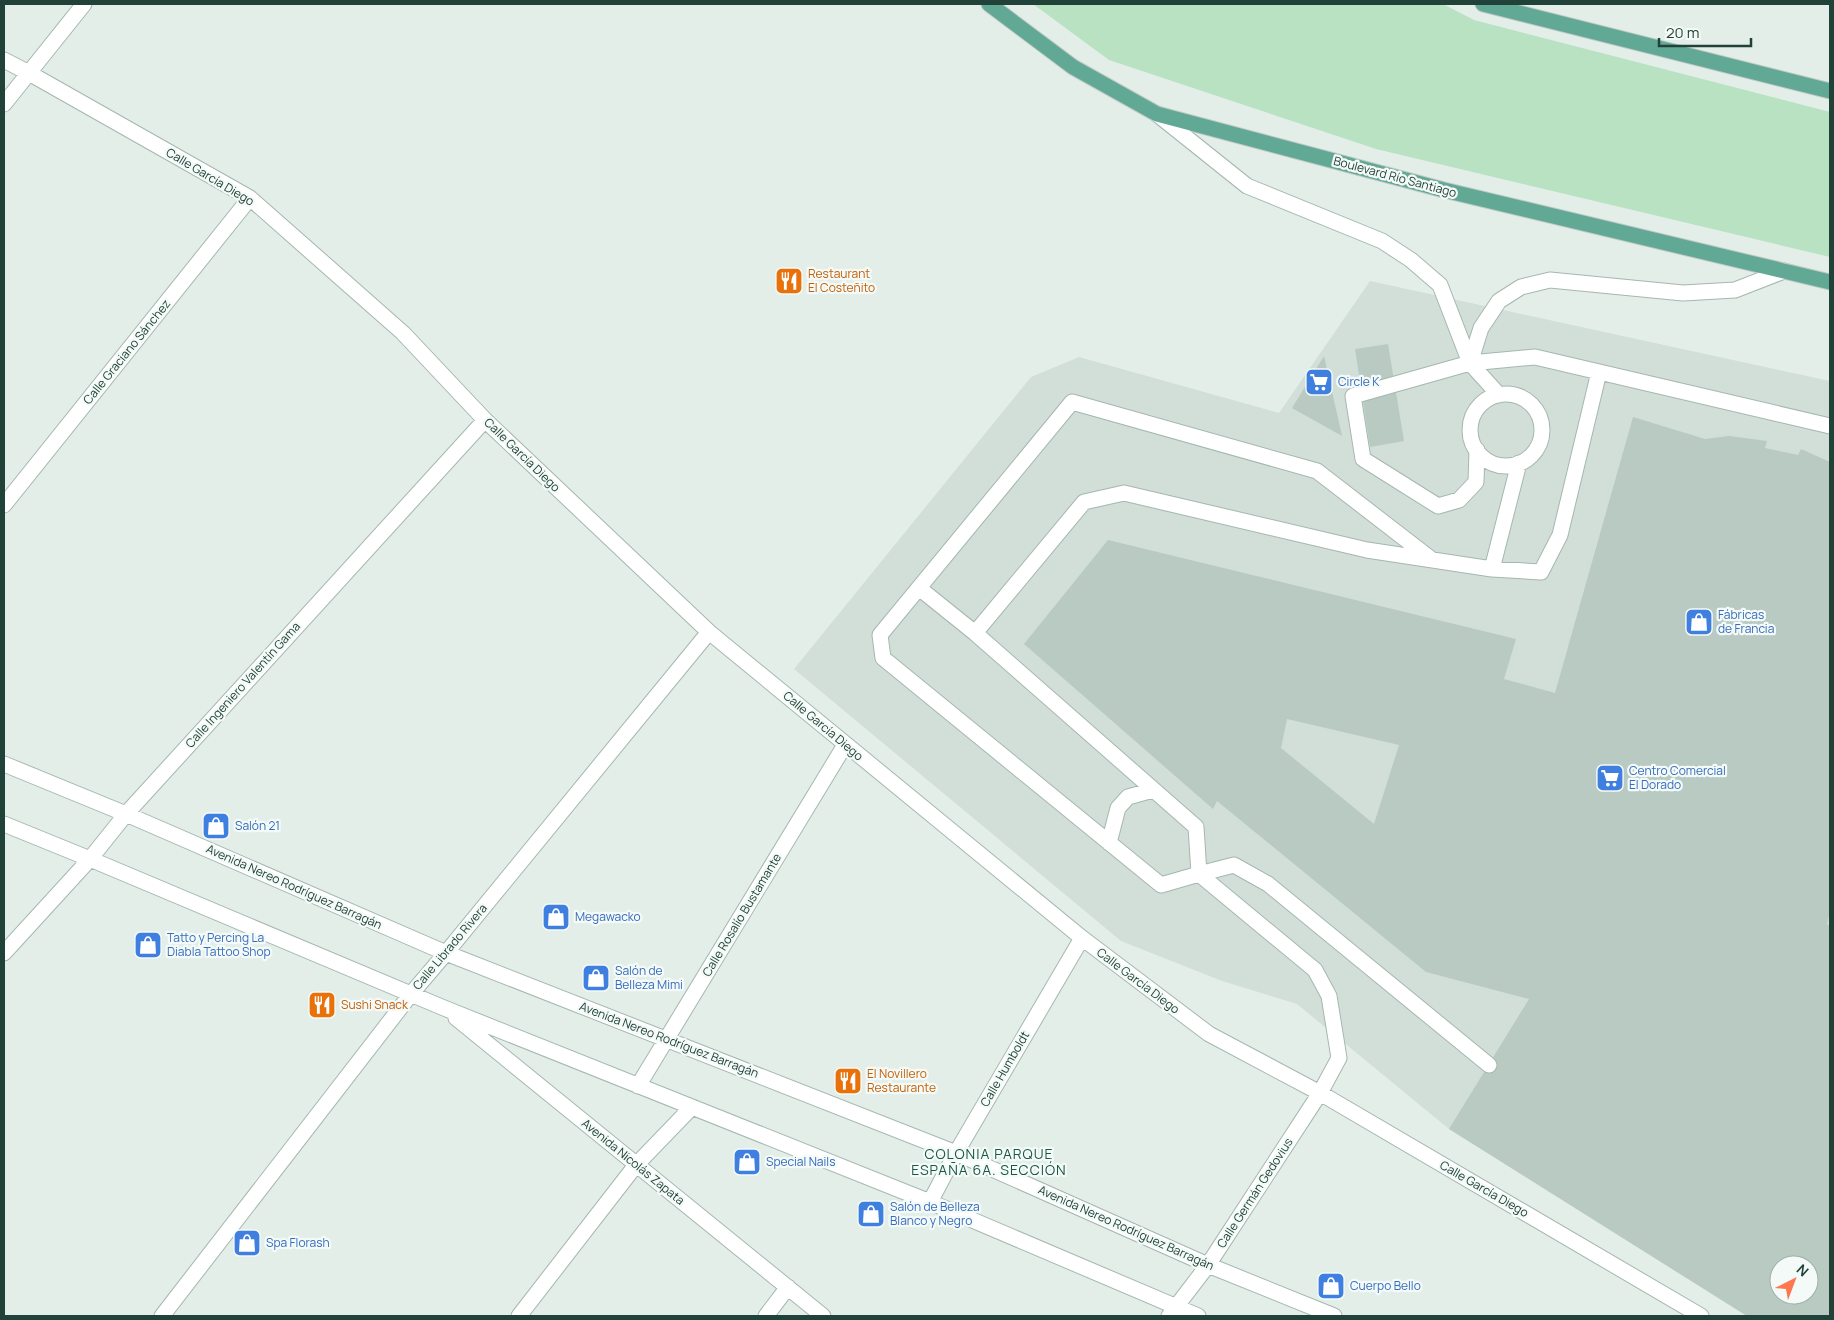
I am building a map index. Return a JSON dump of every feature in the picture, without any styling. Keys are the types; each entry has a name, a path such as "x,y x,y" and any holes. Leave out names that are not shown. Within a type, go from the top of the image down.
{"main road":[{"name":"Boulevard Río Santiago","path":"989,4 1073,67 1157,114 1444,190 1830,282"},
{"path":"1483,4 1830,91"}],"street":[{"path":"4,104 84,4"},
{"name":"Calle García Diego","path":"4,60 29,72 250,198 403,333 485,420 709,632 1082,938 1208,1034 1320,1092 1701,1316"},
{"path":"1157,114 1247,186 1382,241 1411,260 1440,285 1470,363 1499,395"},
{"name":"Calle Graciano Sánchez","path":"4,505 250,198"},
{"path":"1470,363 1481,328 1499,301 1521,287 1550,280 1683,293 1735,290 1784,271"},
{"path":"1477,450 1476,482 1459,500 1438,506 1364,458 1353,396 1470,363 1536,358 1830,426"},
{"path":"975,634 1084,502 1124,493 1368,550 1492,569 1540,572 1560,535 1599,372"},
{"path":"1511,394 1531,404 1540,420 1541,437 1537,448 1529,457 1519,464 1508,466 1496,464 1485,458 1477,450 1472,440 1470,428 1473,416 1488,399 1499,395 1511,394"},
{"path":"1431,559 1317,471 1072,402 880,636 883,658 1161,885 1234,865 1268,884 1489,1065"},
{"name":"Calle Ingeniero Valentín Gama","path":"4,953 90,859 126,814 485,420"},
{"path":"1492,569 1519,464"},
{"path":"919,588 975,634 1196,827 1198,874"},
{"name":"Calle Librado Rivera","path":"162,1316 411,994 709,632"},
{"name":"Calle Rosalío Bustamante","path":"638,1086 845,744"},
{"name":"Avenida Nereo Rodríguez Barragán","path":"4,764 126,814 446,953 956,1153 1208,1265 1334,1316"},
{"path":"1109,843 1118,808 1128,797 1153,790"},
{"path":"4,824 444,1008 930,1202 1173,1312 1198,1316"},
{"name":"Calle Germán Gedovius","path":"1173,1312 1208,1265 1320,1092 1339,1058 1328,996 1316,970 1198,874"},
{"name":"Calle Humboldt","path":"930,1202 956,1153 1082,938"},
{"name":"Avenida Nicolás Zapata","path":"444,1008 823,1316"},
{"path":"519,1316 636,1165 692,1108"},
{"path":"766,1316 788,1287"}],"shaded area":[{"path":"1370,281 1830,381 1830,1316 1747,1316 1449,1129 1297,1004 1222,981 1121,941 794,669 1031,377 1079,357 1279,413"}],"green space":[{"path":"1033,4 1443,4 1474,20 1830,112 1830,257 1376,149 1109,60"}],"building":[{"path":"1388,344 1404,441 1370,447 1355,349"},
{"name":"Circle K","path":"1324,356 1342,436 1292,408"},
{"name":"Centro Comercial El Dorado","path":"1633,417 1705,439 1729,436 1767,441 1765,448 1798,455 1801,449 1830,462 1830,912 1827,924 1830,926 1830,1316 1747,1316 1449,1129 1529,999 1426,972 1217,801 1213,809 1024,644 1108,540 1516,639 1504,679 1555,693","holes":["1287,719 1399,745 1374,824 1281,748"]}],"place":[{"name":"Restaurant El Costeñito","path":"789,281"},
{"name":"Circle K","path":"1319,382"},
{"name":"Fábricas de Francia","path":"1699,622"},
{"name":"Centro Comercial El Dorado","path":"1610,778"},
{"name":"Salón 21","path":"216,826"},
{"name":"Megawacko","path":"556,917"},
{"name":"Tatto y Percing La Diabla Tattoo Shop","path":"148,945"},
{"name":"Salón de Belleza Mimi","path":"596,978"},
{"name":"Sushi Snack","path":"322,1005"},
{"name":"El Novillero Restaurante","path":"848,1081"},
{"name":"Special Nails","path":"747,1162"},
{"name":"Salón de Belleza Blanco y Negro","path":"871,1214"},
{"name":"Spa Florash","path":"247,1243"},
{"name":"Cuerpo Bello","path":"1331,1286"}],"district":[{"name":"COLONIA PARQUE ESPAÑA 6A. SECCIÓN","path":"989,1162"}]}
